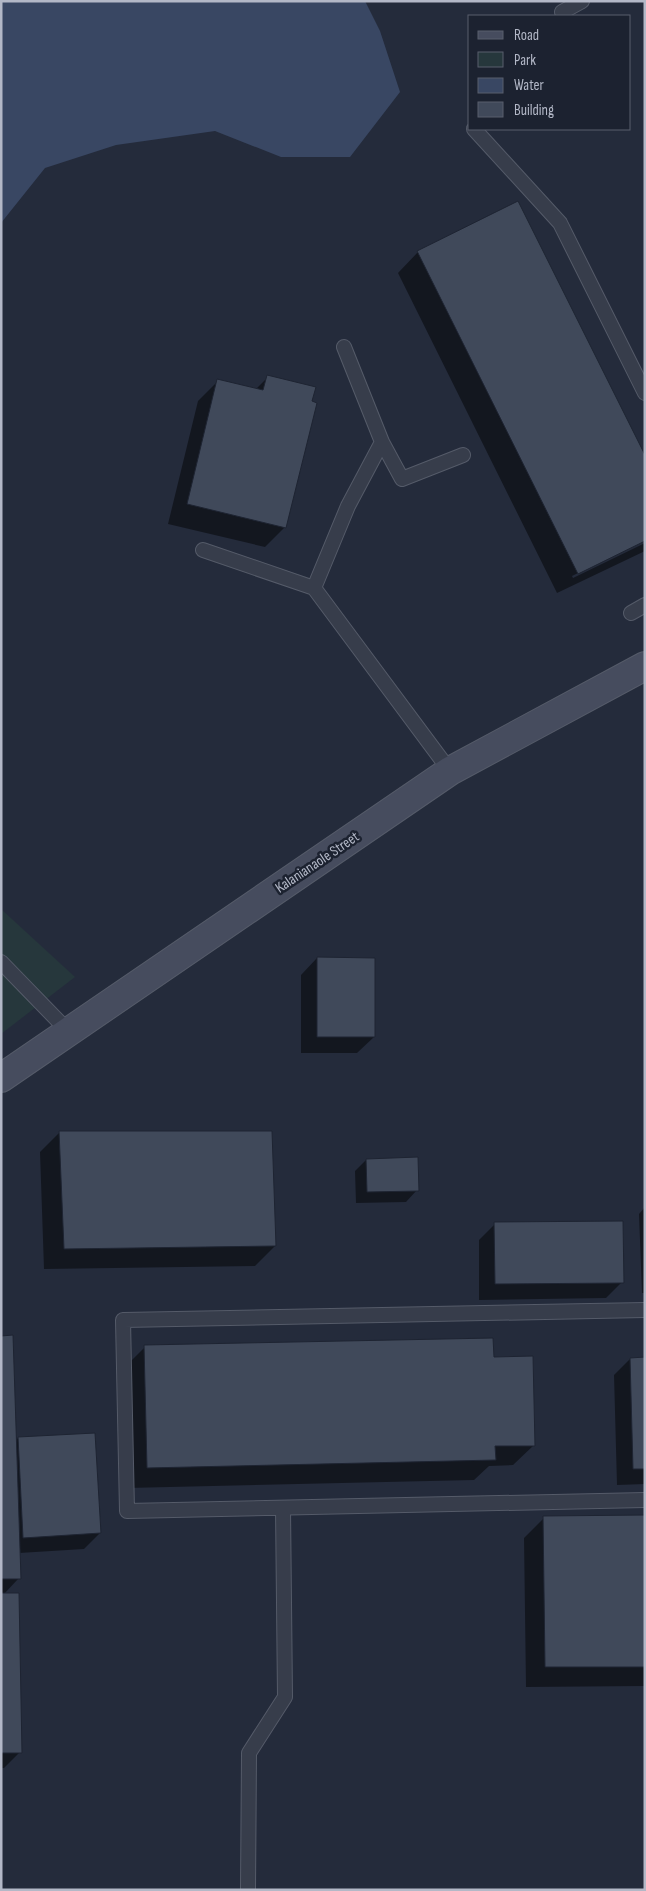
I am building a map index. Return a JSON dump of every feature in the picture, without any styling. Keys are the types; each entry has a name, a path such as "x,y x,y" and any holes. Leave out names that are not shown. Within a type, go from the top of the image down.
{"main road":[{"name":"Kalanianaole Street","path":"1,1078 450,771 645,666"}],"lane":[{"path":"562,12 582,1"},
{"path":"475,130 560,223 645,393"},
{"path":"344,347 382,442 402,479 463,455"},
{"path":"314,588 348,506 382,442"},
{"path":"202,550 314,588 450,771"},
{"path":"631,613 645,606"},
{"path":"1,962 68,1031"},
{"path":"645,1310 123,1320 127,1511 645,1500"},
{"path":"248,1890 249,1753 285,1697 283,1508"}],"green space":[{"path":"1,909 75,977 1,1034"}],"water":[{"path":"1,1 365,1 380,31 400,92 350,157 281,157 215,131 116,145 45,168 1,223"}],"building":[{"path":"518,201 645,455 645,541 578,574 417,251"},
{"path":"267,375 316,387 312,401 317,403 286,528 187,504 217,379 263,390"},
{"path":"317,957 375,958 375,1037 317,1037"},
{"path":"59,1131 272,1131 276,1246 64,1249"},
{"path":"418,1157 419,1191 367,1192 366,1159"},
{"path":"623,1221 624,1283 495,1284 494,1222"},
{"path":"13,1335 21,1579 1,1579 1,1336"},
{"path":"493,1338 494,1357 533,1356 535,1446 495,1446 496,1460 147,1468 144,1345"},
{"path":"645,1357 645,1469 633,1469 630,1358"},
{"path":"95,1433 101,1533 23,1538 18,1437"},
{"path":"645,1515 645,1667 545,1667 543,1516"},
{"path":"1,1593 19,1593 22,1753 1,1753"}]}
